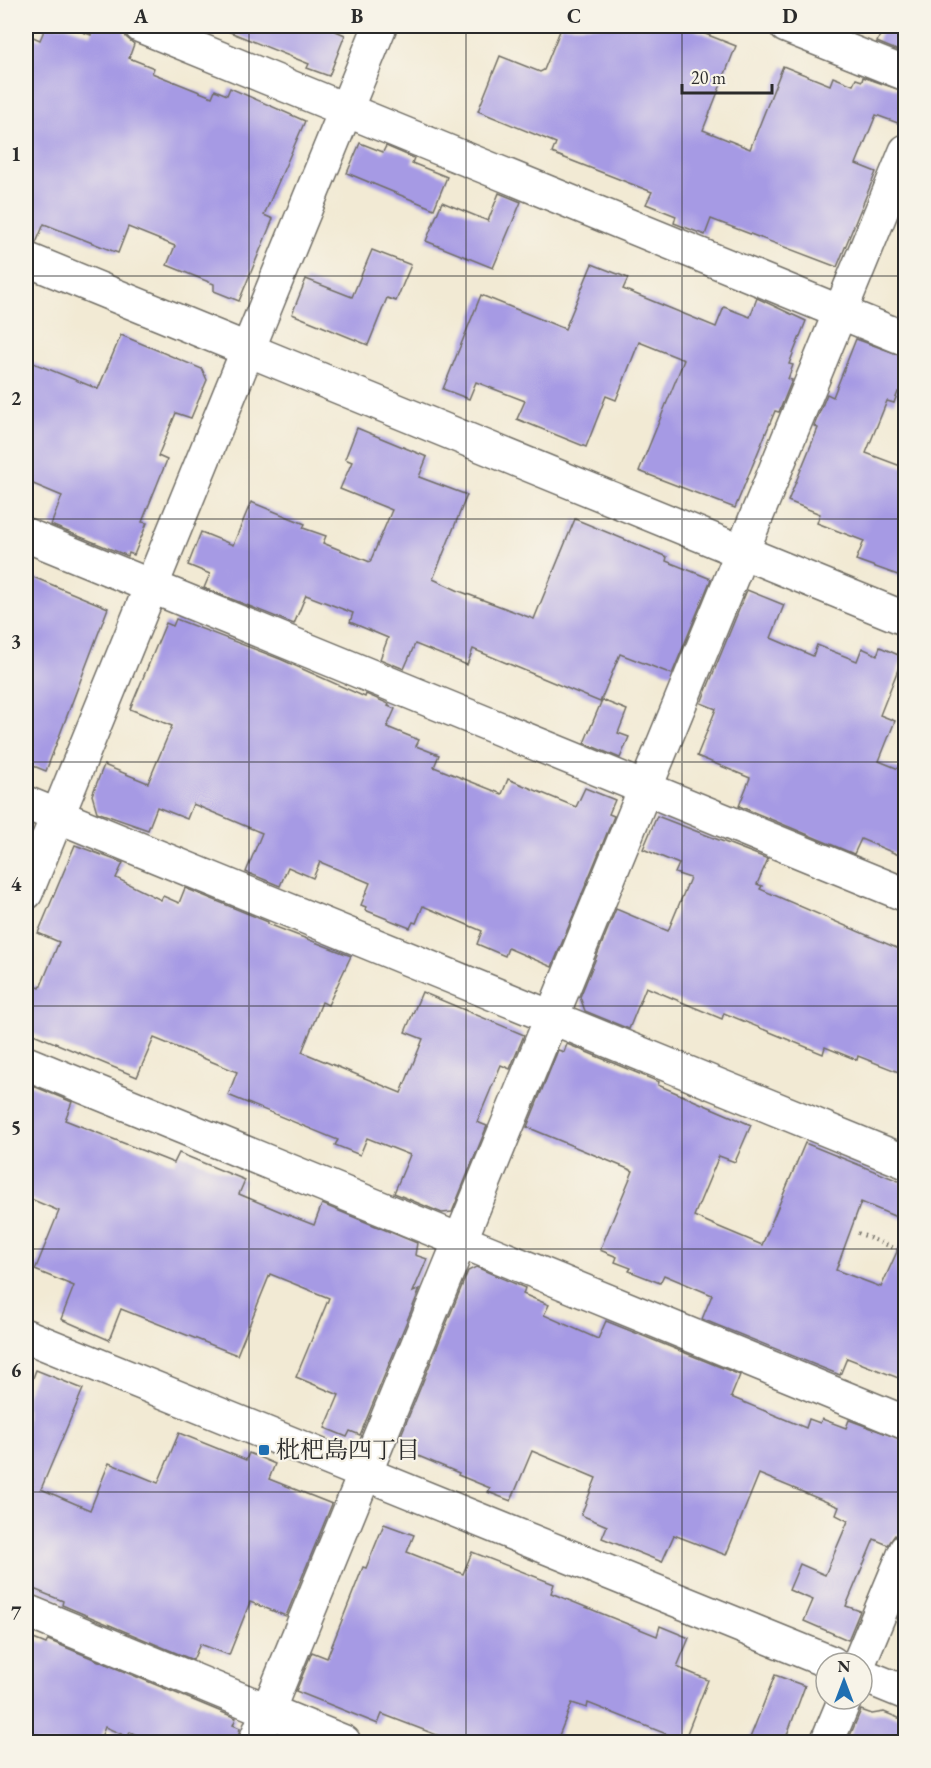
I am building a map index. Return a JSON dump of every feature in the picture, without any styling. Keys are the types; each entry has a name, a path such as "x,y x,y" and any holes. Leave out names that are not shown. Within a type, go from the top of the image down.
{"street":[{"path":"141,26 906,339"},
{"path":"26,893 380,26"},
{"path":"786,26 906,74"},
{"path":"255,1743 906,152"},
{"path":"26,260 906,619"},
{"path":"26,535 906,895"},
{"path":"26,803 906,1162"},
{"path":"26,1063 906,1423"},
{"path":"26,1336 814,1656"},
{"path":"864,1651 906,1550"},
{"path":"26,1611 344,1743"},
{"path":"874,1680 906,1693"},
{"path":"827,1743 840,1711"}],"path":[{"path":"858,1233 906,1253"}],"building":[{"path":"46,26 66,26 91,35 93,26 123,26 126,37 134,44 129,58 154,68 152,73 212,97 215,90 227,95 230,88 305,121 264,215 273,219 239,301 214,291 214,284 167,265 175,246 128,227 118,253 44,224 36,243 26,241 26,34 40,40"},
{"path":"215,26 324,26 345,35 329,76 307,68 309,64"},
{"path":"562,26 685,26 736,46 703,130 750,149 783,66 830,85 833,77 853,85 856,79 862,81 863,77 906,92 906,126 876,115 856,164 876,172 837,267 711,219 705,235 674,223 676,216 646,204 652,192 552,153 556,143 478,111 500,56 540,72 544,70"},
{"path":"884,26 906,26 906,54 877,42"},
{"path":"360,143 383,152 386,146 414,158 412,163 447,177 434,209 347,173"},
{"path":"499,193 521,202 493,268 426,241 442,202 488,221"},
{"path":"372,250 411,265 396,301 387,298 368,345 292,314 306,279 352,297"},
{"path":"592,264 628,278 623,289 716,327 724,307 750,317 757,298 806,321 789,364 793,365 788,379 792,380 779,412 775,411 735,508 639,471 684,360 639,342 616,400 606,396 586,447 517,419 525,401 476,382 469,399 443,389 481,295 565,329"},
{"path":"121,335 202,369 207,380 191,418 176,413 158,456 167,460 142,522 147,523 134,555 129,553 128,556 51,525 62,496 26,481 26,360 98,389"},
{"path":"856,339 906,357 906,395 898,392 894,403 887,401 866,453 906,468 906,578 856,560 864,541 817,523 820,514 788,501 818,428 814,426 827,394 833,397"},
{"path":"357,428 427,457 419,477 467,495 433,579 459,591 534,619 575,519 667,557 666,561 711,579 672,674 620,654 600,702 473,649 467,665 415,644 404,669 380,659 388,638 350,622 353,613 306,595 294,624 204,588 210,574 188,565 201,532 233,545 251,502 305,524 303,528 326,536 323,543 370,562 392,510 340,489 352,462 345,459"},
{"path":"26,574 108,608 46,771 26,763"},
{"path":"747,590 784,605 771,638 813,656 817,645 857,661 862,648 877,655 880,647 903,657 880,715 895,721 879,761 906,772 906,858 861,839 854,854 739,806 750,778 697,756 716,709 701,703"},
{"path":"176,619 280,659 365,697 366,694 389,704 388,706 395,709 387,727 419,740 416,746 439,755 434,767 502,794 508,779 576,807 585,788 615,800 609,814 614,816 552,967 508,948 505,956 477,944 482,931 423,906 416,923 413,922 410,928 365,910 366,907 361,905 370,883 320,862 313,878 288,867 280,886 246,872 262,833 193,804 187,819 157,807 148,830 97,812 92,795 104,765 148,783 172,726 130,709 166,623 173,626"},
{"path":"602,700 627,710 618,733 629,737 620,758 584,743"},
{"path":"657,816 768,859 757,884 762,886 760,889 906,952 906,1075 858,1056 857,1060 825,1047 823,1054 724,1013 722,1019 646,987 629,1029 585,1011 580,997 616,909 668,931 690,878 675,873 679,864 643,849"},
{"path":"75,845 123,863 116,878 161,900 163,896 179,903 185,888 268,922 268,924 351,956 328,1005 322,1002 302,1052 401,1093 423,1039 405,1032 422,992 524,1035 510,1069 501,1065 477,1122 487,1126 452,1212 442,1213 394,1193 410,1155 367,1138 360,1155 335,1145 338,1140 228,1095 237,1072 154,1038 137,1077 26,1031 26,982 40,988 59,942 38,933"},
{"path":"567,1044 659,1082 658,1085 751,1125 735,1162 719,1156 694,1216 762,1245 805,1143 906,1184 906,1221 861,1202 836,1270 881,1287 906,1232 906,1381 847,1358 840,1375 702,1319 712,1295 664,1275 660,1283 629,1271 631,1268 615,1262 617,1257 600,1250 633,1171 527,1127 558,1050 564,1052"},
{"path":"26,1083 72,1102 65,1120 174,1163 179,1153 245,1180 239,1194 291,1216 314,1225 322,1204 417,1243 415,1255 427,1259 413,1292 420,1289 360,1435 350,1431 347,1437 325,1428 339,1395 296,1377 329,1298 270,1274 237,1355 121,1309 109,1340 61,1319 74,1286 35,1270 59,1211 26,1197"},
{"path":"476,1267 525,1288 523,1294 549,1305 544,1315 598,1339 606,1321 740,1375 731,1397 806,1428 809,1419 820,1423 822,1419 846,1428 849,1420 906,1441 906,1532 895,1535 888,1545 874,1539 846,1606 860,1611 848,1640 804,1621 813,1600 789,1590 800,1564 825,1575 848,1521 836,1515 839,1507 759,1474 726,1555 674,1535 662,1562 602,1538 607,1526 581,1515 596,1478 532,1451 511,1501 488,1492 490,1488 458,1475 459,1473 411,1453 414,1446 399,1440 468,1271"},
{"path":"36,1370 83,1389 41,1489 90,1510 109,1463 158,1483 179,1433 246,1460 249,1453 275,1464 269,1479 332,1504 286,1616 250,1602 229,1655 200,1644 193,1660 62,1605 63,1601 26,1586 26,1396"},
{"path":"384,1524 414,1535 407,1552 463,1574 472,1552 554,1584 551,1593 657,1636 660,1626 689,1638 677,1667 708,1680 684,1741 588,1703 587,1708 572,1703 556,1743 440,1743 442,1737 382,1714 378,1724 296,1691 312,1652 327,1658 363,1567 366,1568"},
{"path":"26,1636 46,1644 48,1640 236,1718 233,1725 240,1728 237,1743 155,1743 130,1732 128,1737 105,1727 99,1743 26,1743"},
{"path":"775,1675 805,1686 784,1743 748,1743"},
{"path":"861,1711 872,1714 884,1712 906,1721 906,1743 847,1743"}],"place":[{"name":"枇杷島四丁目","path":"264,1450"}]}
